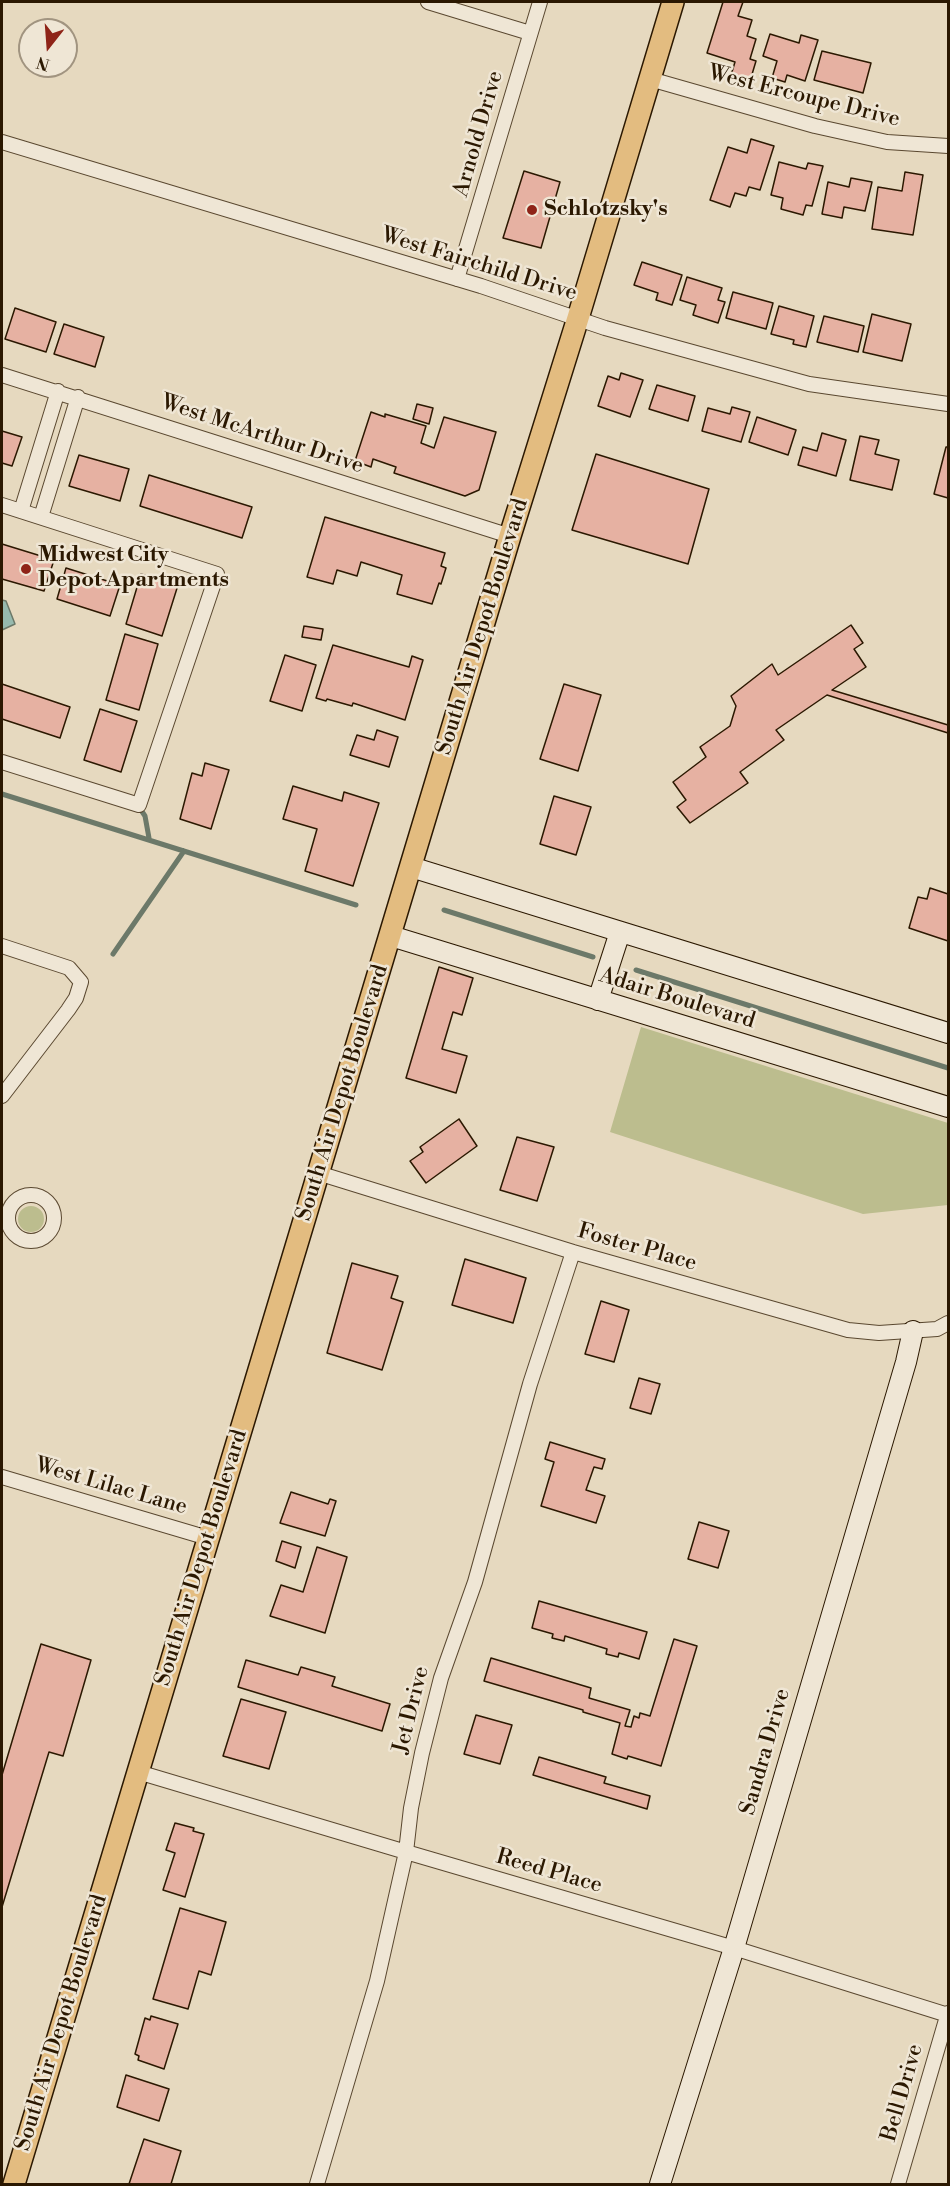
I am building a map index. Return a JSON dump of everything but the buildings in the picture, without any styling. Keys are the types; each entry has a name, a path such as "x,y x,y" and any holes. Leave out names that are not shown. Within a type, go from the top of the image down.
{"main road":[{"name":"South Air Depot Boulevard","path":"14,2184 673,2"}],"street":[{"path":"428,2 530,33"},
{"name":"Arnold Drive","path":"457,279 540,2"},
{"name":"West Ercoupe Drive","path":"650,79 815,126 887,142 948,146"},
{"name":"West Fairchild Drive","path":"2,141 457,279 605,328 809,384 948,404"},
{"name":"West McArthur Drive","path":"2,375 78,397 510,536"},
{"path":"21,511 58,391"},
{"path":"41,518 78,397"},
{"path":"2,505 217,574 139,805 2,762"},
{"name":"Adair Boulevard","path":"411,867 948,1033"},
{"path":"598,1000 620,932"},
{"name":"Adair Boulevard","path":"391,936 948,1107"},
{"path":"2,946 69,969 81,982 76,998 68,1010 2,1096"},
{"name":"Foster Place","path":"318,1173 573,1252 849,1330 879,1333 913,1331 937,1329 948,1323"},
{"name":"Jet Drive","path":"317,2184 377,1981 406,1852 411,1808 422,1753 441,1678 475,1582 531,1384 573,1252"},
{"name":"Sandra Drive","path":"660,2184 734,1948 913,1331"},
{"name":"West Lilac Lane","path":"2,1477 208,1538"},
{"name":"Reed Place","path":"138,1772 734,1948 948,2014"},
{"name":"Bell Drive","path":"898,2184 948,2014"}],"green space":[{"path":"641,1027 948,1123 948,1205 863,1214 610,1132"},
{"path":"31,1206 40,1210 44,1219 40,1228 31,1232 22,1228 18,1219 22,1210"}],"water":[{"path":"2,600 6,601 15,624 2,630"}],"waterway":[{"path":"2,794 356,905"},
{"path":"139,807 145,816 149,838"},
{"path":"113,954 184,851"},
{"path":"444,910 593,957"},
{"path":"636,970 948,1068"}],"place":[{"name":"Schlotzsky's","path":"532,210"},
{"name":"Midwest City Depot Apartments","path":"26,569"}]}
